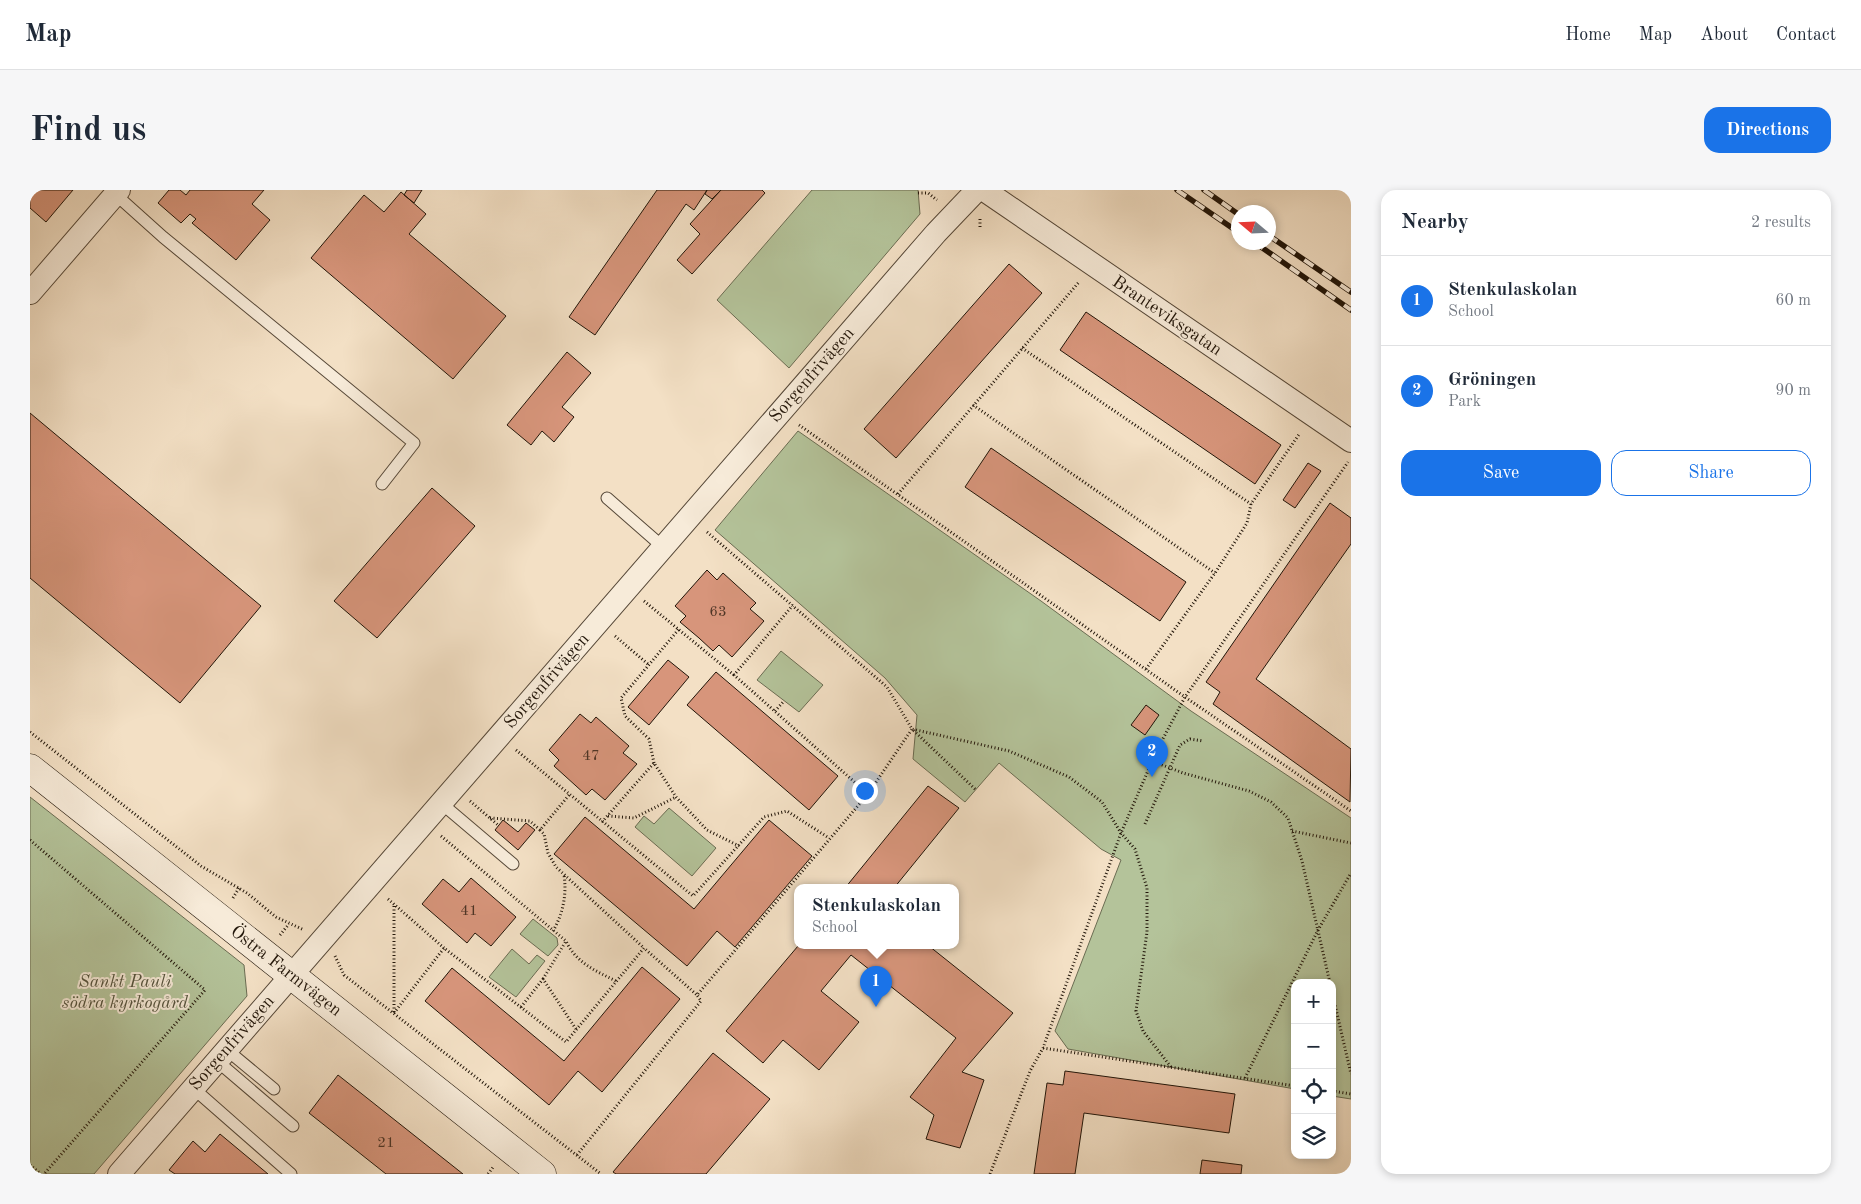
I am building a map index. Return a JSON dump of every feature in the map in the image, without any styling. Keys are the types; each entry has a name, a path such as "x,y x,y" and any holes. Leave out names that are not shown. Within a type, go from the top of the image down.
{"street":[{"name":"Sorgenfrivägen","path":"119,1174 936,233 977,190"},
{"name":"Branteviksgatan","path":"984,190 1351,441"},
{"path":"30,293 117,192"},
{"name":"Östra Farmvägen","path":"30,768 542,1174"}],"lane":[{"path":"117,192 163,237 414,443 382,484"},
{"path":"607,498 663,547"},
{"path":"447,796 513,864"},
{"path":"222,1055 274,1089"},
{"path":"222,1055 293,1126"},
{"path":"193,1088 291,1174"}],"path":[{"path":"918,193 928,193 938,201 942,195"},
{"path":"898,494 1093,265"},
{"path":"1022,348 1251,504"},
{"path":"973,405 1215,572"},
{"path":"780,412 1185,697 1351,811"},
{"path":"1146,669 1215,572 1247,523 1251,504 1312,415"},
{"path":"990,1174 1030,1071 1043,1048 1121,834 1152,761 1185,697 1351,458"},
{"path":"689,517 887,686 912,729 976,790"},
{"path":"628,587 734,675 868,794"},
{"path":"734,675 794,605"},
{"path":"598,621 649,665"},
{"path":"679,630 621,698 625,716 649,739 654,763 676,798 707,830 739,846"},
{"path":"775,711 784,701"},
{"path":"697,995 828,838 868,794 912,729"},
{"path":"912,729 1009,751 1069,777 1102,802 1121,834 1134,849 1147,888 1147,932 1136,1010 1143,1031 1170,1067"},
{"path":"30,732 201,866 239,888 276,917 300,927 321,941 337,958 344,975 601,1174"},
{"path":"499,736 694,896 764,817 787,811 828,838"},
{"path":"1145,824 1180,745 1190,739 1203,741"},
{"path":"1152,761 1210,782 1249,792 1271,802 1288,818 1302,861 1329,979"},
{"path":"602,822 654,763"},
{"path":"540,830 569,795"},
{"path":"447,796 490,818 498,825"},
{"path":"608,816 634,818 676,798"},
{"path":"490,818 530,821 544,834 548,853 556,867 697,995 701,1001 577,1154"},
{"path":"424,822 566,941 571,952 586,966 616,981"},
{"path":"1292,830 1351,843"},
{"path":"30,840 205,990 42,1174 30,1165"},
{"path":"1245,1078 1318,930 1351,873"},
{"path":"553,930 559,920 563,907 566,885 564,874"},
{"path":"371,884 444,948 566,1042 644,948"},
{"path":"232,899 239,888"},
{"path":"394,905 394,1013"},
{"path":"521,1007 543,979 566,941"},
{"path":"394,1013 444,948"},
{"path":"543,979 576,1029"},
{"path":"1336,1009 1351,1074"},
{"path":"1043,1048 1291,1085"},
{"path":"1336,1092 1351,1094"}],"green space":[{"path":"812,190 918,190 920,214 789,368 717,300"},
{"path":"798,431 1041,601 1191,711 1351,818 1351,1099 1336,1097 1336,979 1291,979 1291,1088 1068,1049 1055,1031 1121,860 1101,849 999,763 965,802 913,759 917,715 885,678 715,530"},
{"path":"781,651 823,685 799,712 757,680"},
{"name":"Sankt Pauli södra kyrkogård","path":"30,797 244,965 247,996 94,1174 30,1174"},
{"path":"669,808 716,848 692,876 635,827 644,816 654,824"},
{"path":"533,919 557,938 558,945 548,956 520,934"},
{"path":"512,949 529,964 537,955 545,961 516,997 489,977"}],"building":[{"path":"32,190 73,190 46,222 30,208 30,192"},
{"path":"169,190 180,190 186,195 190,190 264,190 252,204 270,220 236,260 192,223 196,219 190,214 181,223 158,203"},
{"path":"407,190 422,190 414,203 404,195"},
{"path":"657,190 707,190 694,210 686,204 595,335 569,317"},
{"path":"707,190 721,190 712,199 705,194"},
{"path":"721,190 762,190 765,193 692,274 677,260 700,234 690,224"},
{"path":"401,192 426,214 409,234 506,316 453,379 311,258 364,195 384,212"},
{"path":"1009,264 1042,293 896,458 864,429"},
{"path":"1086,312 1281,445 1255,484 1060,350"},
{"path":"567,352 591,373 562,407 574,417 554,442 542,431 531,445 507,425"},
{"path":"30,413 261,606 180,703 30,578"},
{"path":"991,448 1186,582 1160,621 965,487"},
{"path":"1308,463 1321,471 1295,508 1283,500"},
{"path":"432,488 475,526 377,638 334,601"},
{"path":"1330,503 1351,518 1351,544 1256,679 1351,749 1350,802 1213,704 1220,692 1206,682"},
{"path":"707,570 717,580 723,573 756,603 750,609 764,621 732,657 719,645 713,651 680,622 686,616 675,606"},
{"path":"668,660 689,677 649,725 628,707"},
{"path":"716,672 838,776 809,810 687,705"},
{"path":"1146,705 1159,715 1145,735 1131,725"},
{"path":"580,714 591,723 596,717 629,746 623,753 637,764 605,800 592,789 586,795 554,766 559,760 549,750"},
{"path":"928,786 959,808 897,884 848,884"},
{"path":"585,817 694,909 769,820 812,856 735,947 717,931 687,966 554,854"},
{"path":"503,820 518,832 526,823 535,830 518,850 495,830"},
{"path":"471,878 516,917 491,946 475,933 467,943 422,904 443,879 459,892"},
{"path":"795,949 933,949 1013,1013 962,1072 984,1080 960,1148 926,1139 934,1115 910,1097 956,1038 851,955 821,991 859,1022 819,1070 783,1040 763,1063 726,1031"},
{"path":"642,967 680,999 602,1092 578,1071 549,1105 425,1001 452,968 564,1061"},
{"path":"713,1053 770,1099 706,1174 616,1174 613,1172"},
{"path":"1065,1071 1235,1094 1229,1133 1084,1113 1075,1174 1034,1174 1047,1083 1063,1085"},
{"path":"338,1075 463,1174 386,1174 309,1113"},
{"path":"220,1134 268,1174 175,1174 169,1170 193,1141 205,1152"},
{"path":"1202,1160 1242,1165 1241,1174 1200,1174"}],"railway":[{"path":"1177,190 1231,227"},
{"path":"1204,190 1231,209"},
{"path":"1276,240 1351,292"},
{"path":"1265,250 1351,310"}],"place":[{"name":"Gröningen","path":"1152,777"},
{"name":"Stenkulaskolan","path":"876,1007"}]}
